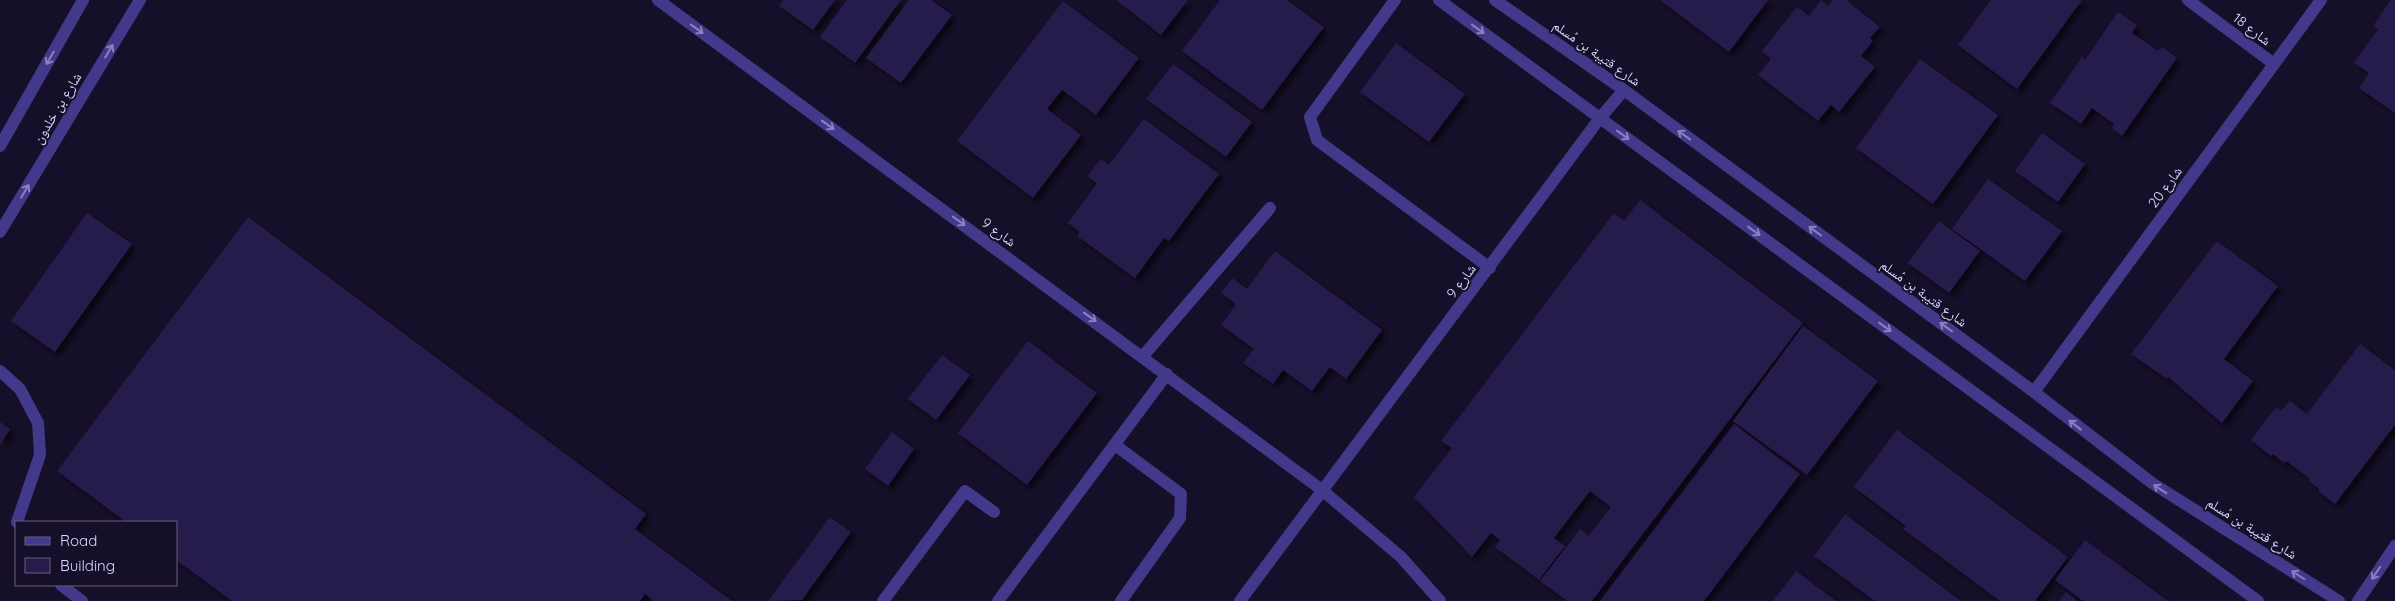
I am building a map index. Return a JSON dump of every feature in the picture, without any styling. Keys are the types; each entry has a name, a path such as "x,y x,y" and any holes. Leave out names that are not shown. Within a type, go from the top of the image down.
{"street":[{"name":"شارع بن خلدون","path":"0,232 140,0"},
{"name":"شارع 9","path":"658,0 1143,356 1322,490 1401,556 1440,601"},
{"path":"1394,0 1310,117 1316,140 1490,268"},
{"path":"1439,0 2258,601"},
{"name":"شارع قتيبة بن مُسلم","path":"1495,0 1624,90 2034,392 2152,483 2339,601"},
{"name":"شارع 18","path":"2188,0 2274,64"},
{"name":"شارع 20","path":"2034,392 2321,0"},
{"path":"0,146 79,2"},
{"name":"شارع 9","path":"1240,601 1600,118 1624,90"},
{"path":"1143,356 1270,208"},
{"path":"0,371 20,390 38,423 40,455 17,521"},
{"path":"998,601 1167,374"},
{"path":"1115,445 1181,494 1180,518 1121,601"},
{"path":"883,601 965,491 994,512"},
{"path":"2358,601 2395,546"},
{"path":"62,586 82,601"}],"building":[{"path":"783,0 835,0 813,30 779,6"},
{"path":"847,0 901,0 855,63 820,37"},
{"path":"909,0 931,0 952,15 901,83 866,58"},
{"path":"1116,0 1188,0 1161,35"},
{"path":"1220,0 1287,0 1324,27 1262,110 1182,51"},
{"path":"1660,0 1768,0 1729,52"},
{"path":"1821,0 1828,6 1833,0 1846,0 1880,27 1870,38 1873,41 1861,56 1875,67 1839,112 1831,105 1818,121 1758,75 1771,59 1762,51 1797,7 1809,16"},
{"path":"1991,0 2082,0 2017,89 1958,45"},
{"path":"2391,0 2395,0 2395,113 2359,88 2369,73 2354,63 2378,29 2373,26"},
{"path":"1063,1 1139,58 1096,115 1062,90 1047,109 1081,135 1033,198 957,141"},
{"path":"2118,12 2137,25 2132,33 2158,51 2162,47 2177,58 2122,136 2112,128 2114,124 2092,108 2081,124 2050,103 2082,57 2085,60"},
{"path":"1396,43 1465,94 1429,142 1360,92"},
{"path":"1920,59 1998,115 1933,204 1856,148"},
{"path":"1173,64 1252,122 1226,157 1146,99"},
{"path":"1144,119 1219,174 1169,241 1164,238 1135,278 1077,236 1080,232 1068,223 1097,183 1087,176 1101,159 1109,165"},
{"path":"2042,133 2085,164 2058,202 2015,171"},
{"path":"1988,179 2062,231 2025,281 1952,229"},
{"path":"1640,200 1803,323 1592,601 1567,601 1540,581 1580,529 1589,536 1611,507 1590,491 1554,538 1565,546 1539,580 1495,547 1500,540 1491,533 1472,557 1414,497 1452,448 1441,441 1614,213 1624,221"},
{"path":"87,213 132,244 55,352 11,321"},
{"path":"248,217 646,514 635,529 732,601 654,601 645,594 640,601 232,601 178,561 178,521 125,521 57,471"},
{"path":"1939,221 1980,251 1949,293 1908,263"},
{"path":"2217,241 2278,286 2224,359 2253,381 2222,423 2168,377 2167,379 2131,354"},
{"path":"1275,251 1382,330 1346,379 1330,367 1312,391 1283,370 1273,384 1243,363 1254,349 1221,325 1236,304 1221,293 1232,278 1247,289"},
{"path":"1803,326 1878,381 1807,475 1733,421"},
{"path":"1028,341 1097,393 1027,485 958,433"},
{"path":"2360,344 2395,370 2395,425 2335,504 2318,491 2319,489 2309,481 2310,479 2286,461 2284,463 2273,454 2271,456 2251,440 2276,407 2281,411 2290,401 2307,414"},
{"path":"942,355 970,375 936,420 908,399"},
{"path":"0,422 10,429 0,445"},
{"path":"1734,424 1800,474 1704,601 1600,601"},
{"path":"1897,430 2068,557 2035,601 2000,601 1903,529 1906,526 1854,487"},
{"path":"892,432 914,449 888,486 865,469"},
{"path":"1845,514 1961,601 1875,601 1814,556"},
{"path":"830,517 851,532 802,600 768,601"},
{"path":"2085,540 2168,601 2083,601 2055,580"},
{"path":"1796,571 1836,601 1773,601"},
{"path":"2066,592 2078,601 2059,601"}]}
